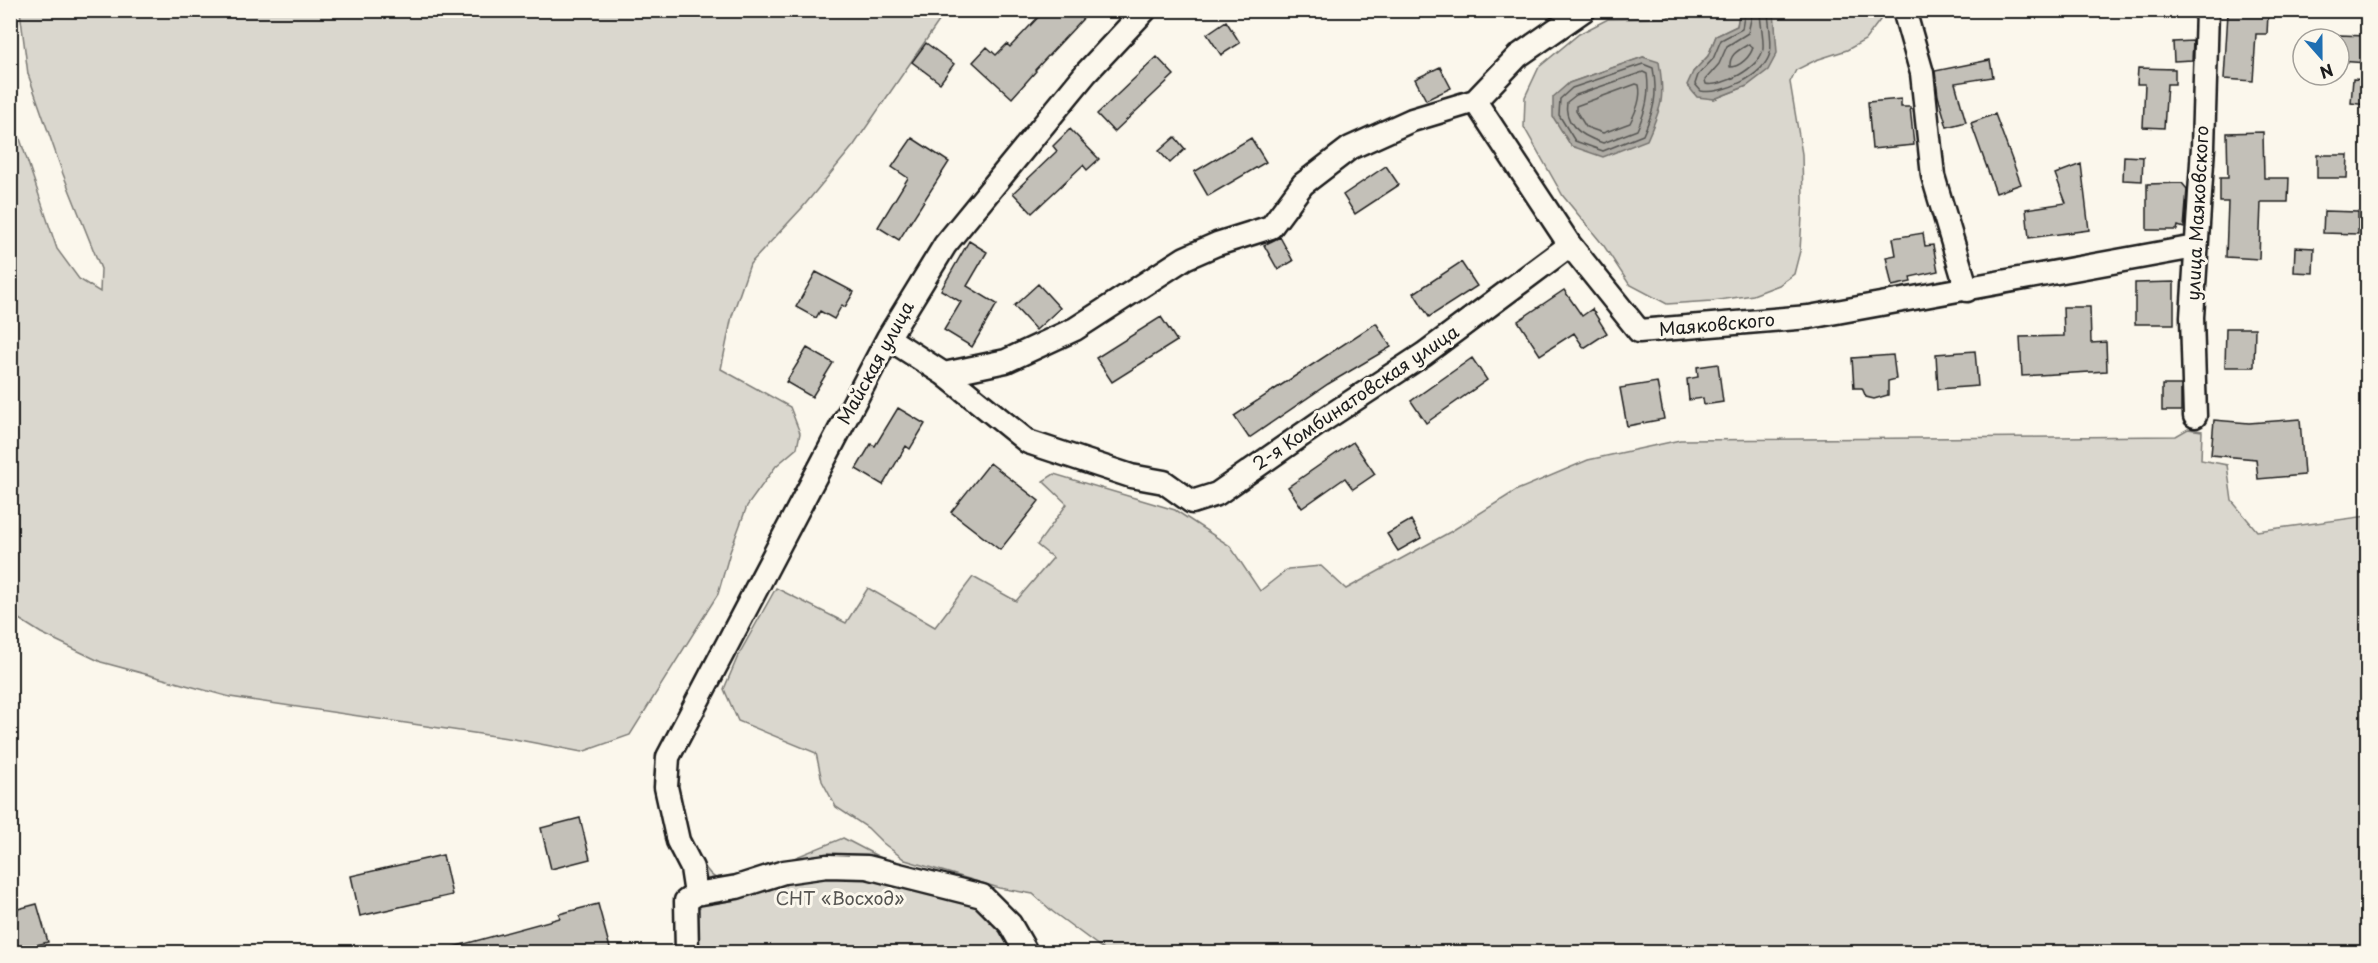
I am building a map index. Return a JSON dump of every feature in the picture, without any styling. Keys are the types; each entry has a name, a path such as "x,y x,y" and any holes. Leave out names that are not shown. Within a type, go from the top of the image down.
{"street":[{"name":"Майская улица","path":"696,894 692,868 678,841 666,787 668,757 888,338 945,245 1086,73 1145,10"},
{"path":"888,338 944,374 1006,361 1075,329 1185,258 1217,244 1271,227 1303,184 1350,148 1412,120 1475,101 1518,56 1584,10"},
{"path":"1904,10 1922,73 1934,176 1967,290"},
{"name":"улица Маяковского","path":"2195,416 2192,317 2203,147 2207,10"},
{"name":"Маяковского","path":"1475,101 1570,245 1639,331 1809,317 2195,247"},
{"name":"2-я Комбинатовская улица","path":"944,374 1028,442 1131,476 1164,482 1192,502 1217,494 1424,354 1570,245"},
{"path":"687,952 686,901 696,894 737,887 784,872 827,866 867,867 982,896 1010,924 1026,952"}],"green space":[{"path":"20,11 946,11 854,145 802,208 750,264 732,316 721,369 790,407 800,433 797,448 776,466 747,506 718,594 630,735 582,752 514,739 230,697 101,662 41,633 11,614 11,112 57,249 79,279 100,292 101,269 63,174 28,74"},
{"path":"1678,11 1740,11 1737,26 1716,36 1708,56 1693,72 1714,99 1747,86 1774,30 1774,11 1878,11 1880,20 1865,40 1847,50 1816,60 1796,70 1790,82 1802,154 1803,200 1800,251 1794,274 1779,285 1753,295 1667,304 1629,284 1604,246 1563,196 1524,127 1525,97 1539,67 1579,34 1608,19 1667,18","holes":["1643,57 1571,146 1569,83"]},
{"path":"2188,429 2202,431 2201,460 2227,465 2232,501 2257,531 2367,516 2367,952 1107,952 1053,912 1033,894 999,888 905,860 868,828 836,807 822,781 816,753 738,721 724,689 738,656 776,588 846,623 868,588 935,627 973,577 1016,601 1053,558 1037,545 1067,504 1043,481 1054,474 1175,510 1230,546 1260,591 1288,569 1321,566 1346,589 1450,532 1517,490 1588,460 1680,440 2176,436"},
{"name":"СНТ «Восход»","path":"843,838 885,860 982,896 1026,952 687,952 695,849 712,875 723,880 731,880 742,879"}],"water":[{"path":"1740,10 1774,11 1777,53 1768,70 1747,86 1714,99 1697,97 1687,85 1693,72 1708,56 1716,36 1737,26"},
{"path":"1643,57 1659,62 1662,85 1659,110 1647,140 1603,157 1571,146 1553,117 1553,97 1569,83"}],"building":[{"path":"1045,10 1091,10 1012,98 973,62 987,47 996,55 1007,44 1010,47"},
{"path":"2228,13 2268,14 2267,34 2256,34 2253,81 2224,79"},
{"path":"1226,21 1240,43 1221,55 1207,34"},
{"path":"2351,35 2367,36 2367,63 2351,62"},
{"path":"2193,41 2192,60 2174,61 2173,42"},
{"path":"926,43 954,64 940,83 912,62"},
{"path":"1157,57 1174,75 1114,132 1097,114"},
{"path":"1990,60 1993,77 1955,83 1966,122 1947,127 1938,96 1935,71"},
{"path":"1440,67 1451,88 1426,100 1415,79"},
{"path":"2138,68 2175,69 2175,84 2167,84 2164,128 2143,127 2145,84 2137,84"},
{"path":"2353,79 2367,80 2367,105 2351,103"},
{"path":"1901,99 1901,107 1910,107 1914,145 1872,149 1868,102"},
{"path":"1995,114 2021,184 1996,193 1971,123"},
{"path":"1070,129 1099,159 1087,170 1083,165 1032,213 1013,193 1057,151 1053,146"},
{"path":"2263,132 2264,178 2289,178 2288,202 2261,202 2259,259 2226,257 2228,202 2220,202 2220,178 2228,178 2227,133"},
{"path":"1175,137 1185,149 1170,163 1159,151"},
{"path":"912,138 949,162 899,240 878,227 908,178 892,167"},
{"path":"1251,138 1266,162 1208,196 1194,172"},
{"path":"2317,155 2348,155 2347,178 2317,178"},
{"path":"2124,156 2143,157 2142,181 2123,180"},
{"path":"2081,164 2089,230 2029,238 2026,209 2066,203 2055,174"},
{"path":"1386,166 1399,185 1355,214 1343,195"},
{"path":"2182,183 2187,189 2184,228 2178,226 2177,230 2147,230 2147,184"},
{"path":"2324,211 2358,212 2358,234 2323,233"},
{"path":"1923,233 1925,246 1933,245 1938,271 1910,277 1911,282 1892,286 1886,257 1896,255 1893,238"},
{"path":"1280,237 1293,261 1278,270 1264,245"},
{"path":"969,241 987,252 967,286 997,304 972,347 944,330 961,302 941,290"},
{"path":"2295,247 2314,248 2313,273 2294,272"},
{"path":"1461,262 1477,286 1429,317 1414,293"},
{"path":"816,272 854,292 845,307 842,305 834,319 820,311 816,318 796,307"},
{"path":"2174,282 2174,324 2135,324 2135,283"},
{"path":"1038,284 1060,308 1036,330 1014,306"},
{"path":"1564,290 1582,316 1592,309 1607,333 1584,348 1574,333 1540,355 1518,321"},
{"path":"2063,307 2090,307 2091,343 2106,342 2107,371 2022,376 2020,337 2064,336"},
{"path":"1161,317 1177,341 1112,382 1096,358"},
{"path":"1376,323 1391,347 1328,384 1249,438 1234,416"},
{"path":"2226,328 2255,328 2254,367 2225,367"},
{"path":"807,348 833,363 812,397 786,382"},
{"path":"1975,351 1978,386 1938,389 1936,354"},
{"path":"1893,355 1896,379 1888,381 1888,395 1874,399 1866,397 1862,388 1854,388 1852,358"},
{"path":"1472,358 1487,380 1426,423 1411,401"},
{"path":"1718,364 1723,402 1704,405 1703,398 1689,400 1687,379 1698,377 1697,367"},
{"path":"1657,382 1664,419 1627,426 1620,388"},
{"path":"2162,385 2181,385 2181,411 2162,411"},
{"path":"898,408 925,424 910,449 906,446 883,485 856,469 871,444 875,446"},
{"path":"2300,419 2304,475 2258,479 2256,459 2211,455 2214,420 2249,423"},
{"path":"1353,442 1375,474 1353,489 1345,478 1302,508 1288,487"},
{"path":"990,463 1039,501 1000,550 951,512"},
{"path":"1411,520 1421,538 1398,551 1387,534"},
{"path":"580,818 590,859 551,869 541,828"},
{"path":"443,855 452,895 360,916 351,876"},
{"path":"37,904 48,942 10,952 10,911"},
{"path":"598,904 611,952 453,952 453,947 560,918 559,914"}]}
